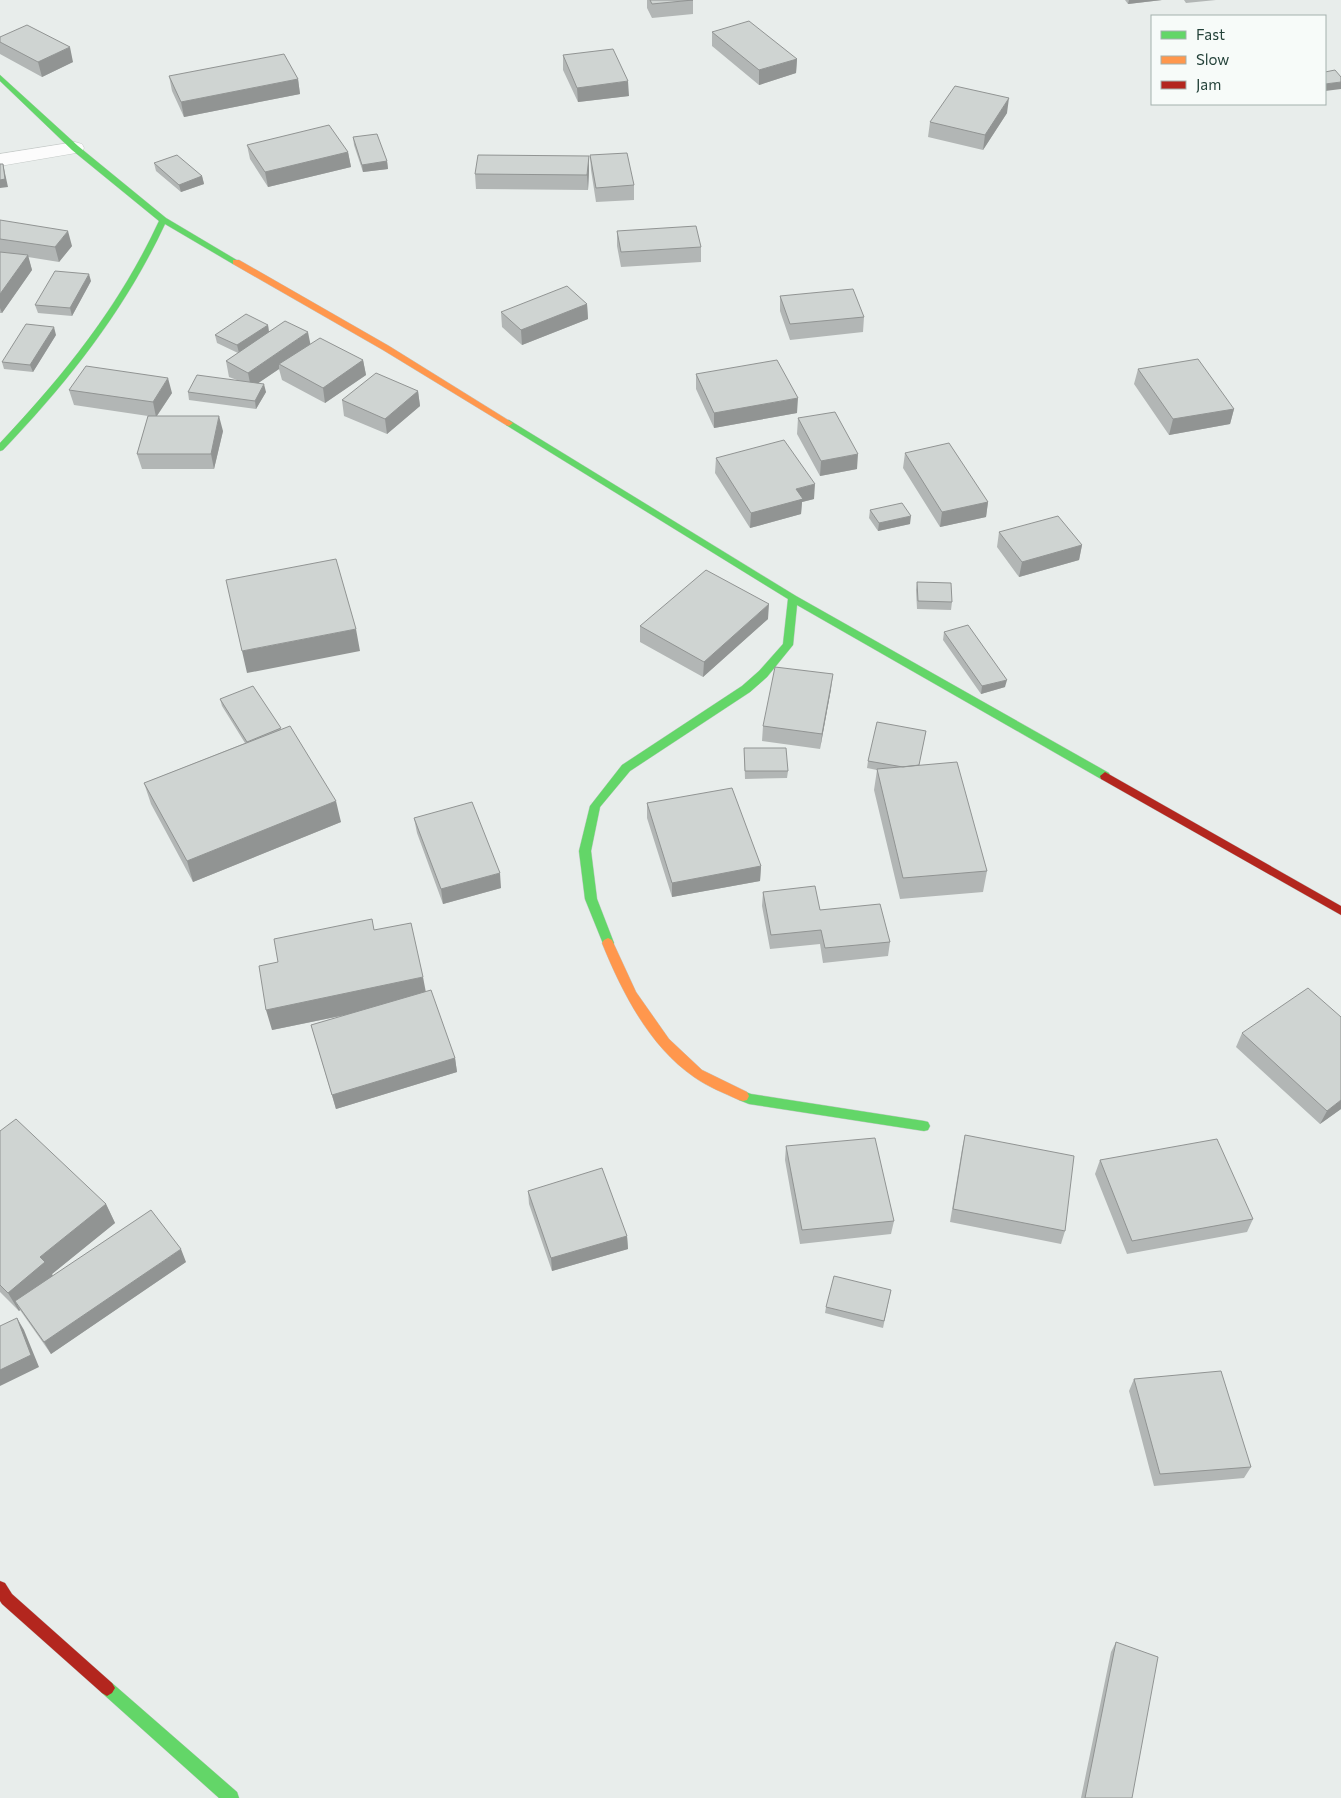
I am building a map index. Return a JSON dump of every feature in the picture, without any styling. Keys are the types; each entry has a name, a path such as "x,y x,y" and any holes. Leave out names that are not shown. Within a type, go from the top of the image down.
{"main road":[{"path":"0,77 75,148 163,220 386,348 793,598 1341,911"},
{"path":"0,448 32,417 96,336 153,248 163,220"},
{"path":"793,598 788,645 763,674 746,689 626,768 594,806 584,851 591,899 616,965 652,1029 692,1070 749,1099 924,1126"},
{"path":"0,1588 7,1599 231,1798"}],"street":[{"path":"0,160 75,148"}],"building":[{"path":"650,0 693,0 652,4"},
{"path":"749,21 797,59 759,70 712,32"},
{"path":"27,25 70,47 38,62 0,42 0,37"},
{"path":"613,49 628,81 577,88 563,55"},
{"path":"284,54 298,79 181,102 169,76"},
{"path":"1335,70 1341,77 1341,82 1326,84 1326,72"},
{"path":"955,86 1009,98 985,135 930,122"},
{"path":"329,125 348,152 265,172 247,145"},
{"path":"377,134 387,161 362,165 353,137"},
{"path":"627,153 634,185 596,188 590,155"},
{"path":"177,155 202,176 179,185 154,163"},
{"path":"478,155 589,156 587,175 475,174"},
{"path":"0,164 3,164 5,179 0,180"},
{"path":"0,220 68,231 55,247 0,239"},
{"path":"696,226 701,247 621,252 617,231"},
{"path":"0,252 28,255 0,294"},
{"path":"55,271 89,274 70,308 35,305"},
{"path":"567,286 587,304 521,330 501,312"},
{"path":"853,289 864,317 790,324 780,296"},
{"path":"246,314 268,325 237,345 215,335"},
{"path":"285,321 308,332 248,373 226,361"},
{"path":"26,324 54,327 30,365 2,362"},
{"path":"320,338 363,360 323,388 279,364"},
{"path":"1198,359 1234,409 1173,419 1138,369"},
{"path":"777,360 798,398 714,413 696,374"},
{"path":"86,366 168,378 153,402 69,390"},
{"path":"376,373 418,391 385,419 342,400"},
{"path":"197,375 264,384 255,401 188,392"},
{"path":"835,412 858,454 821,461 798,418"},
{"path":"148,416 219,416 211,454 137,454"},
{"path":"784,440 815,484 796,489 803,499 751,513 716,458"},
{"path":"949,443 988,502 942,512 905,453"},
{"path":"902,503 911,516 879,523 870,510"},
{"path":"1058,516 1082,545 1022,562 999,532"},
{"path":"336,559 356,629 242,651 226,580"},
{"path":"706,570 769,604 704,662 640,626"},
{"path":"917,582 951,583 952,602 918,601"},
{"path":"968,625 1007,680 982,686 944,632"},
{"path":"775,667 833,674 822,734 763,726"},
{"path":"253,686 281,728 247,742 220,699"},
{"path":"877,722 926,731 919,765 903,767 868,761"},
{"path":"290,726 336,801 187,861 144,783"},
{"path":"744,748 786,748 788,771 745,771"},
{"path":"957,762 987,871 903,878 877,769"},
{"path":"732,788 761,866 672,883 647,803"},
{"path":"472,802 500,873 441,889 414,818"},
{"path":"815,886 820,910 880,904 890,942 825,948 821,930 771,935 763,892"},
{"path":"372,919 374,930 411,923 423,977 266,1010 259,966 278,962 274,939"},
{"path":"1308,988 1341,1017 1341,1100 1327,1111 1242,1033"},
{"path":"431,990 455,1058 332,1095 311,1025"},
{"path":"16,1119 106,1204 40,1257 45,1262 8,1293 0,1285 0,1131"},
{"path":"965,1135 1074,1156 1065,1231 953,1209"},
{"path":"875,1138 894,1221 802,1230 786,1146"},
{"path":"1217,1139 1253,1219 1132,1241 1100,1160"},
{"path":"602,1168 627,1236 551,1258 528,1191"},
{"path":"151,1210 181,1249 44,1342 15,1301"},
{"path":"834,1276 891,1290 884,1321 826,1307"},
{"path":"17,1318 31,1355 0,1370 0,1326"},
{"path":"1221,1371 1251,1467 1160,1474 1134,1379"},
{"path":"1116,1642 1158,1657 1132,1798 1085,1798"}],"traffic: fast":[{"path":"0,77 75,148 163,220 236,262"},
{"path":"0,448 71,369 113,313 148,252 163,220"},
{"path":"509,423 793,598 1105,776"},
{"path":"608,943 591,899 585,851 595,806 626,768 746,689 763,674 788,645 793,598"},
{"path":"743,1096 749,1099 924,1126"},
{"path":"107,1688 231,1798"}],"traffic: slow":[{"path":"236,262 386,348 509,423"},
{"path":"608,943 632,995 642,1012 665,1042 692,1069 710,1081 743,1096"}],"traffic: jam":[{"path":"1105,776 1341,911"},
{"path":"0,1588 7,1599 107,1688"}]}
